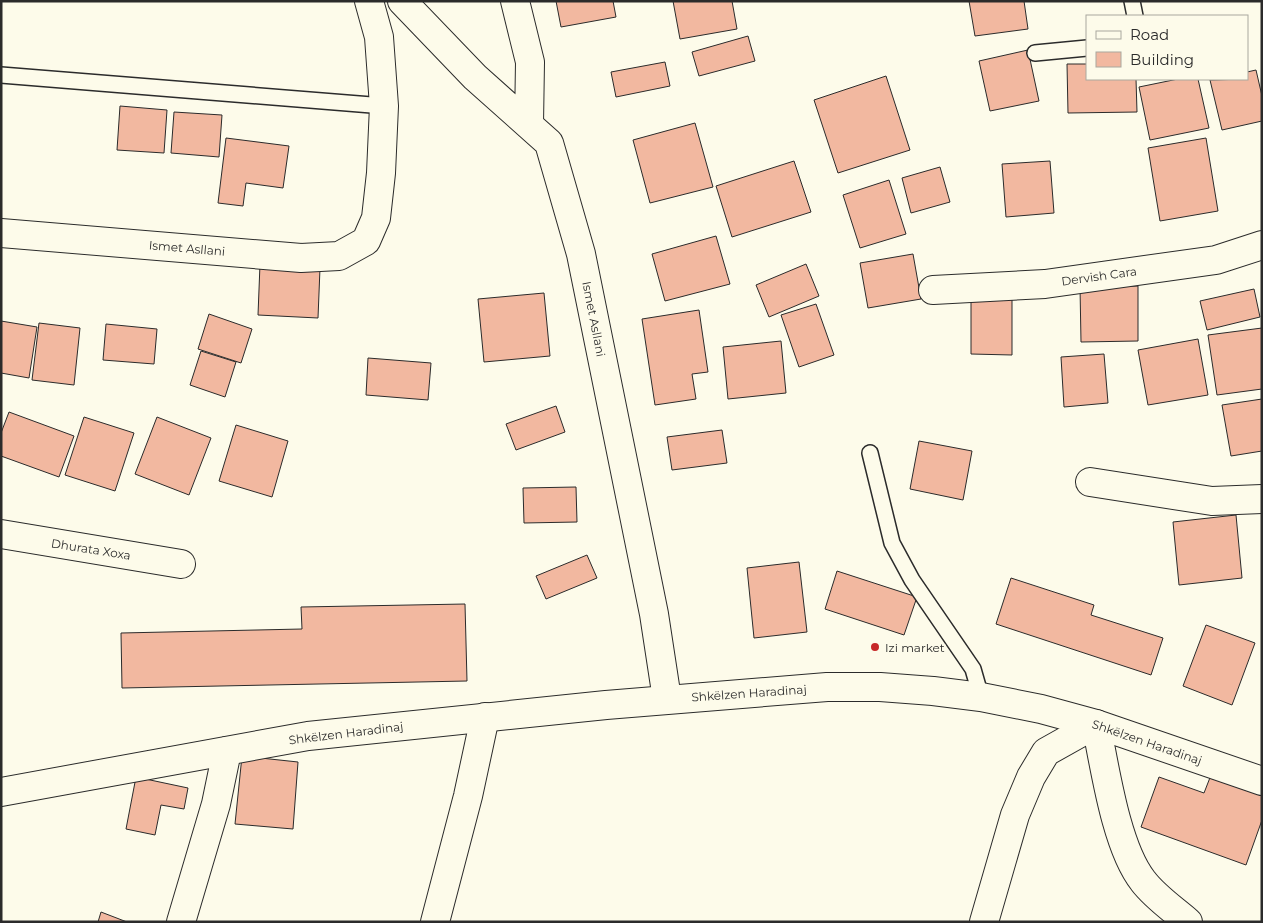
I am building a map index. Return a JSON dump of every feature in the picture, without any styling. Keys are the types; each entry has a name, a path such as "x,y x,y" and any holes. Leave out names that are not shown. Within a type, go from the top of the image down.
{"street":[{"name":"Ismet Asllani","path":"1,233 301,258 339,256 366,241 376,218 381,173 384,106 379,37 369,1"},
{"name":"Ismet Asllani","path":"402,1 475,77 549,142 581,254 654,614 667,699"},
{"path":"515,1 530,62 529,124"},
{"name":"Dervish Cara","path":"933,290 1045,284 1216,260 1262,245"},
{"path":"1090,482 1212,501 1262,499"},
{"name":"Dhurata Xoxa","path":"1,534 181,564"},
{"name":"Shkëlzen Haradinaj","path":"1,792 308,736 667,699 827,687 880,687 932,691 981,697 1041,709 1096,724 1262,781"},
{"path":"435,922 468,796 485,717"},
{"path":"984,922 1016,815 1031,777 1046,752 1096,724 1118,827 1129,857 1142,881 1165,904 1188,922"},
{"path":"181,922 216,804 227,751"}],"lane":[{"path":"1132,1 1135,15"},
{"path":"1035,53 1086,48"},
{"path":"1,75 384,106"},
{"path":"870,453 892,542 912,580 973,669 981,697"}],"building":[{"path":"556,1 613,1 616,17 561,27"},
{"path":"673,1 732,1 737,29 680,39"},
{"path":"969,1 1024,1 1028,29 975,36"},
{"path":"748,36 755,61 699,76 692,52"},
{"path":"1028,50 1039,101 990,111 979,61"},
{"path":"665,62 670,86 616,97 611,72"},
{"path":"1067,64 1086,64 1086,80 1136,80 1137,112 1068,113"},
{"path":"1256,70 1262,96 1262,121 1222,130 1210,80 1248,80 1248,72"},
{"path":"886,76 910,150 838,173 814,100"},
{"path":"1173,80 1198,80 1209,128 1150,140 1139,87"},
{"path":"120,106 167,110 164,153 117,150"},
{"path":"174,112 222,115 219,157 171,153"},
{"path":"695,123 713,187 650,203 633,140"},
{"path":"226,138 289,146 283,188 246,183 243,206 218,203"},
{"path":"1206,138 1218,211 1160,221 1148,148"},
{"path":"794,161 811,212 732,237 716,186"},
{"path":"1050,161 1054,213 1006,217 1002,164"},
{"path":"940,167 950,202 911,213 902,178"},
{"path":"889,180 906,234 860,248 843,195"},
{"path":"716,236 730,284 665,301 652,254"},
{"path":"913,254 921,299 868,308 860,263"},
{"path":"260,264 320,268 318,318 258,315"},
{"path":"806,264 819,296 769,317 756,285"},
{"path":"1138,286 1138,341 1081,342 1080,287"},
{"path":"1254,289 1260,317 1207,330 1200,301"},
{"path":"544,293 550,356 484,362 478,299"},
{"path":"971,293 1012,293 1012,355 971,354"},
{"path":"816,304 834,355 799,367 781,315"},
{"path":"699,310 708,372 692,374 696,399 655,405 642,319"},
{"path":"209,314 252,329 241,363 198,349"},
{"path":"1,321 37,327 29,378 1,373"},
{"path":"39,323 80,328 74,385 32,380"},
{"path":"106,324 157,329 154,364 103,360"},
{"path":"1262,328 1262,389 1217,395 1208,335"},
{"path":"1198,339 1208,395 1148,405 1138,350"},
{"path":"781,341 786,393 728,399 723,347"},
{"path":"201,351 236,362 225,397 190,385"},
{"path":"1104,354 1108,403 1064,407 1061,357"},
{"path":"368,358 431,363 428,400 366,395"},
{"path":"1262,399 1262,451 1231,456 1222,405"},
{"path":"556,406 565,432 516,450 506,424"},
{"path":"9,412 74,436 59,477 1,456 1,433"},
{"path":"84,417 134,433 115,491 65,475"},
{"path":"157,417 211,438 189,495 135,474"},
{"path":"236,425 288,441 272,497 219,481"},
{"path":"722,430 727,463 672,470 667,437"},
{"path":"919,441 972,451 963,500 910,489"},
{"path":"576,487 577,522 524,523 523,488"},
{"path":"1236,515 1242,578 1179,585 1173,522"},
{"path":"587,555 597,578 546,599 536,576"},
{"path":"799,562 807,632 754,638 747,568"},
{"path":"837,571 917,597 904,635 825,609"},
{"path":"1011,578 1094,605 1091,615 1163,638 1151,675 996,624"},
{"path":"465,604 467,681 122,688 121,633 302,629 301,607"},
{"path":"1206,625 1255,643 1232,705 1183,686"},
{"path":"242,756 298,762 293,829 235,824"},
{"path":"1211,775 1262,794 1262,820 1246,865 1141,827 1159,777 1204,793"},
{"path":"136,777 188,788 184,809 161,805 155,835 126,829"},
{"path":"101,912 127,922 98,922"}],"place":[{"name":"Izi market","path":"875,647"}]}
